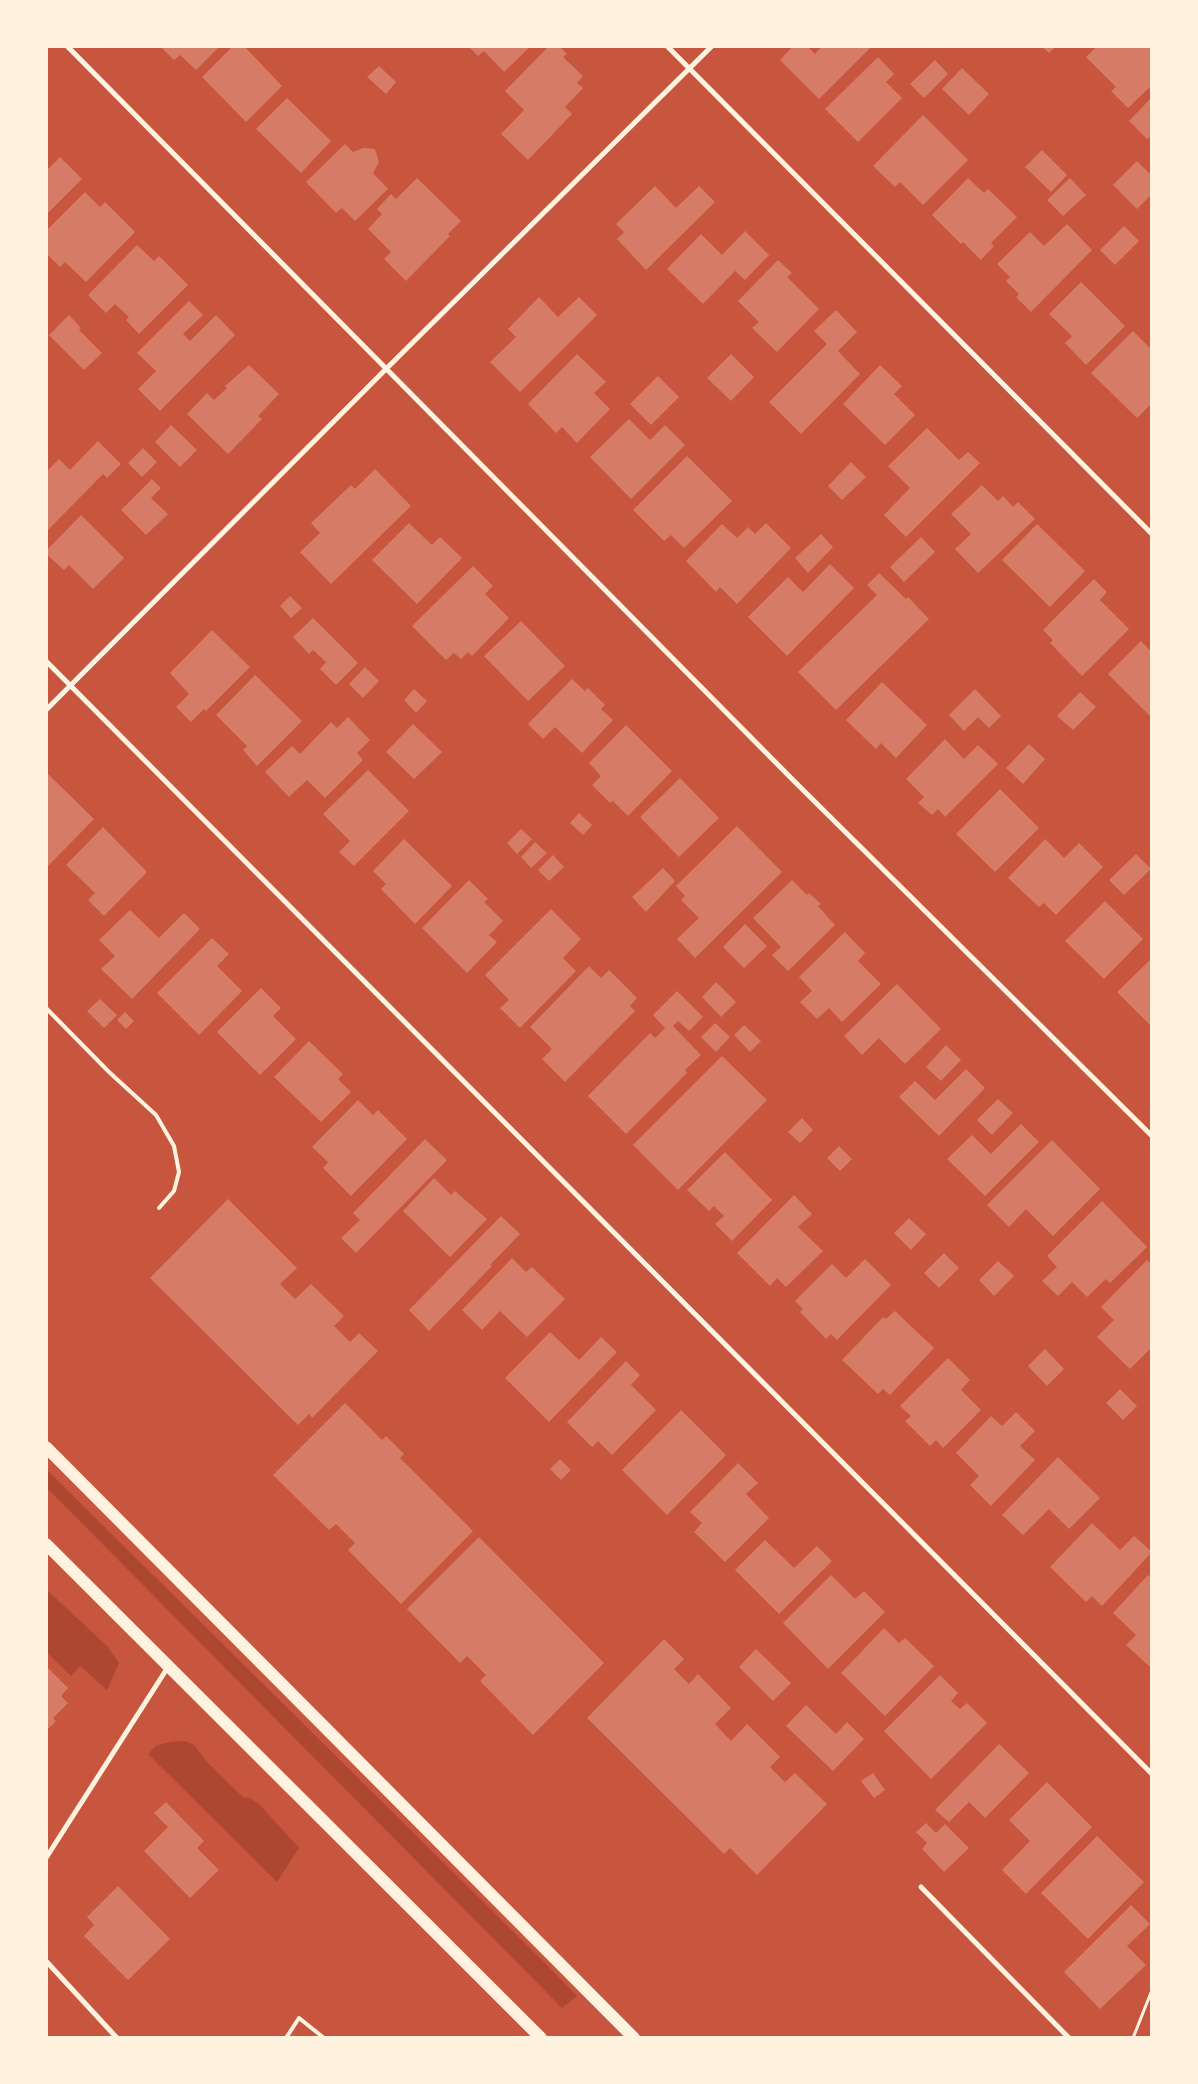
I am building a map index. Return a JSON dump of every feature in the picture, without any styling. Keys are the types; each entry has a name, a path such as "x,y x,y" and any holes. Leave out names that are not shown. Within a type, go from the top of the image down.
{"main road":[{"path":"46,1446 634,2038"},
{"path":"46,1544 541,2038"}],"street":[{"path":"67,46 988,975 1152,1136"},
{"path":"667,46 1152,534"},
{"path":"46,710 712,46"},
{"path":"46,661 1152,1774"},
{"path":"46,1858 168,1667"},
{"path":"921,1887 1069,2038"},
{"path":"46,1961 117,2038"}],"lane":[{"path":"46,1008 109,1072 156,1115 174,1146 179,1172 174,1191 159,1208"},
{"path":"286,2038 299,2018 324,2038"}],"path":[{"path":"1133,2038 1152,1990"}],"shaded area":[{"path":"46,1469 577,1996 562,2008 46,1487"},
{"path":"46,1589 107,1646 119,1663 107,1690 80,1666 71,1676 46,1652"},
{"path":"185,1741 194,1745 208,1763 243,1797 250,1798 260,1805 299,1848 277,1882 148,1754 157,1745"}],"building":[{"path":"160,46 220,46 196,70 180,55 174,60"},
{"path":"233,46 244,46 282,86 246,122 202,77"},
{"path":"468,46 531,46 504,72 484,51 478,56"},
{"path":"549,46 559,46 567,54 563,57 583,76 577,83 583,88 565,107 572,114 528,160 501,134 524,110 505,91"},
{"path":"793,46 807,46 815,54 822,46 872,46 819,99 780,60"},
{"path":"1042,46 1056,46 1049,53"},
{"path":"1097,46 1152,48 1152,85 1128,108 1111,91 1116,87 1086,57"},
{"path":"878,57 894,74 886,82 902,98 858,142 825,109"},
{"path":"935,60 948,74 924,98 910,84"},
{"path":"379,66 396,82 386,94 367,77"},
{"path":"962,68 989,94 969,115 942,89"},
{"path":"1152,97 1152,135 1147,139 1129,121"},
{"path":"287,98 331,141 301,173 256,129"},
{"path":"923,115 968,160 923,205 900,182 895,187 873,166"},
{"path":"345,144 353,152 363,148 375,149 379,162 373,173 388,189 355,221 342,208 336,213 306,182"},
{"path":"1042,150 1067,175 1051,192 1025,167"},
{"path":"60,157 82,179 46,215 46,171"},
{"path":"1137,161 1152,176 1152,194 1137,209 1113,185"},
{"path":"417,178 461,221 448,234 450,236 406,281 384,259 391,252 368,229 382,214 377,209 391,194 396,199"},
{"path":"968,178 984,193 988,189 1017,217 991,243 994,246 981,260 963,242 961,244 932,215"},
{"path":"1070,178 1086,195 1063,216 1047,200"},
{"path":"655,186 676,208 699,186 715,202 646,270 617,239 624,232 616,224"},
{"path":"85,192 100,207 105,202 135,232 86,282 65,262 60,267 46,253 46,231"},
{"path":"1067,224 1092,250 1031,312 1016,297 1019,294 1006,281 1010,277 997,264 1030,232 1044,246"},
{"path":"1124,226 1139,241 1115,265 1100,250"},
{"path":"745,231 769,255 745,280 735,271 703,304 667,269 701,234 722,255"},
{"path":"137,245 154,261 159,256 188,285 139,334 126,320 129,317 115,304 106,313 88,295"},
{"path":"778,260 792,273 787,277 819,309 777,352 752,328 759,322 738,301"},
{"path":"1081,282 1125,326 1086,365 1065,343 1072,336 1049,314"},
{"path":"539,297 558,317 579,297 597,315 520,392 490,362 516,337 508,329"},
{"path":"189,301 203,315 183,334 190,341 216,315 235,335 160,411 138,389 156,371 137,353"},
{"path":"836,310 857,332 838,351 860,374 801,434 769,402 827,344 814,331"},
{"path":"69,315 81,328 79,330 102,353 84,370 49,335"},
{"path":"1133,331 1152,350 1152,403 1137,418 1091,373"},
{"path":"577,354 606,382 594,393 610,409 577,443 562,427 556,433 528,404"},
{"path":"731,354 754,377 731,401 707,378"},
{"path":"249,365 279,394 258,416 262,419 228,454 187,414 207,393 214,400 227,388 225,386"},
{"path":"880,365 902,386 894,394 915,415 885,445 843,404"},
{"path":"658,376 679,397 651,425 630,404"},
{"path":"629,419 650,440 665,425 685,445 631,499 590,457"},
{"path":"171,425 197,450 180,467 155,442"},
{"path":"927,428 959,460 968,452 980,463 906,537 884,515 910,488 888,466"},
{"path":"98,441 121,464 107,478 103,474 46,532 46,472 59,459 70,470"},
{"path":"143,448 157,462 142,477 128,463"},
{"path":"687,456 732,501 684,548 671,535 664,541 633,510"},
{"path":"851,462 866,477 842,500 828,486"},
{"path":"375,469 411,506 331,584 300,552 320,533 311,523 351,485 355,489"},
{"path":"152,479 161,488 151,498 168,514 146,535 121,510"},
{"path":"982,485 998,501 1003,496 1013,507 1018,502 1035,519 978,573 955,549 971,534 951,514"},
{"path":"81,515 124,558 93,589 69,565 64,570 46,554 46,551"},
{"path":"409,523 432,545 440,537 462,558 417,604 372,560"},
{"path":"766,523 791,548 737,604 720,587 716,592 686,561 722,524 737,538 748,527 755,534"},
{"path":"1037,524 1085,571 1050,607 1002,560"},
{"path":"821,534 833,547 808,573 795,558"},
{"path":"921,537 935,552 904,582 890,567"},
{"path":"830,564 854,588 787,656 748,617 788,577 803,592"},
{"path":"473,566 493,586 485,594 509,618 472,656 468,652 461,659 454,653 446,660 412,626"},
{"path":"879,573 906,599 908,597 929,619 836,710 798,672 877,595 867,585"},
{"path":"1094,579 1107,592 1100,600 1129,629 1082,676 1050,643 1053,640 1043,630"},
{"path":"290,596 302,608 291,618 280,606"},
{"path":"313,618 358,663 336,685 320,669 326,662 313,650 309,654 293,637"},
{"path":"521,621 565,666 528,701 484,656"},
{"path":"212,630 250,667 206,711 204,709 191,722 176,707 189,694 170,673"},
{"path":"1141,641 1152,652 1152,718 1108,674"},
{"path":"365,667 379,681 363,698 349,684"},
{"path":"255,675 302,721 257,766 243,750 247,746 216,715"},
{"path":"572,679 585,691 588,688 605,705 601,709 613,720 582,753 555,727 543,739 528,724"},
{"path":"882,682 927,725 896,758 881,743 876,749 846,720"},
{"path":"414,689 427,701 416,713 404,700"},
{"path":"975,689 1001,716 989,728 978,717 964,731 949,715"},
{"path":"1080,692 1096,707 1073,730 1057,716"},
{"path":"348,717 370,740 357,753 363,760 325,798 307,780 289,797 265,772 292,746 300,754 331,722 337,728"},
{"path":"413,724 442,752 414,779 386,752"},
{"path":"626,725 672,771 628,816 613,801 610,803 592,785 601,776 589,763"},
{"path":"945,739 964,759 978,745 998,764 945,817 938,809 932,815 918,803 924,797 906,779"},
{"path":"1029,744 1045,759 1023,784 1006,768"},
{"path":"368,770 409,811 354,866 339,852 350,841 323,814"},
{"path":"48,774 94,819 46,868 46,776"},
{"path":"680,778 719,818 679,857 640,817"},
{"path":"1000,789 1039,828 995,872 956,834"},
{"path":"579,813 592,825 583,835 570,823"},
{"path":"737,826 782,872 695,958 677,939 699,918 681,900 685,896 676,886"},
{"path":"103,827 147,872 104,916 88,900 95,893 66,865"},
{"path":"521,829 532,839 517,854 507,843"},
{"path":"404,839 452,886 415,924 381,889 386,884 373,871"},
{"path":"1045,839 1064,858 1079,843 1103,867 1056,915 1044,903 1039,907 1008,878"},
{"path":"535,842 547,853 531,868 521,857"},
{"path":"1136,854 1151,869 1124,895 1109,880"},
{"path":"553,855 564,867 549,881 538,870"},
{"path":"663,868 675,881 646,912 632,897"},
{"path":"469,880 488,899 484,902 503,921 489,935 497,942 467,973 422,928"},
{"path":"792,880 807,895 809,893 821,904 818,906 835,925 788,971 772,955 781,947 753,918"},
{"path":"1105,901 1143,939 1104,979 1065,941"},
{"path":"551,909 581,939 563,958 576,971 520,1028 500,1008 509,1000 485,975"},
{"path":"130,910 159,938 184,913 200,929 132,999 101,969 115,956 99,940"},
{"path":"745,924 767,946 744,968 723,947"},
{"path":"845,932 865,953 858,961 881,984 842,1022 829,1008 817,1019 800,1002 812,991 799,977"},
{"path":"212,938 229,954 217,966 242,991 199,1035 157,993"},
{"path":"1152,958 1152,1027 1117,992"},
{"path":"589,966 601,978 609,970 637,998 630,1006 635,1011 565,1082 542,1059 552,1049 530,1027"},
{"path":"716,982 736,1002 721,1017 702,997"},
{"path":"897,984 941,1029 905,1064 879,1038 862,1055 844,1036"},
{"path":"261,988 281,1008 273,1016 296,1039 260,1075 217,1032"},
{"path":"677,991 703,1017 689,1031 678,1021 673,1026 701,1055 685,1070 687,1073 626,1134 588,1096 650,1033 655,1038 665,1028 653,1015"},
{"path":"100,999 117,1015 104,1028 87,1011"},
{"path":"125,1012 134,1021 126,1029 117,1020"},
{"path":"715,1023 730,1037 716,1052 701,1037"},
{"path":"744,1025 761,1041 750,1052 734,1035"},
{"path":"309,1041 343,1074 338,1079 351,1092 321,1122 274,1077"},
{"path":"946,1045 961,1060 941,1081 926,1067"},
{"path":"722,1056 767,1100 678,1190 633,1145"},
{"path":"966,1069 985,1088 939,1136 899,1097 915,1081 935,1100"},
{"path":"998,1099 1013,1113 992,1135 977,1120"},
{"path":"358,1100 373,1115 378,1110 407,1139 351,1196 323,1168 328,1162 312,1147"},
{"path":"802,1118 813,1130 800,1143 788,1132"},
{"path":"1021,1124 1039,1142 985,1196 947,1159 972,1135 991,1154"},
{"path":"425,1139 447,1160 356,1253 341,1238 360,1220 353,1213"},
{"path":"1052,1140 1100,1189 1053,1236 1026,1209 1009,1227 987,1205"},
{"path":"839,1146 852,1159 840,1171 827,1158"},
{"path":"725,1152 772,1200 732,1241 715,1224 724,1216 714,1206 709,1211 687,1190"},
{"path":"434,1178 451,1195 455,1191 487,1219 450,1257 403,1211"},
{"path":"794,1195 812,1214 798,1227 823,1251 786,1287 777,1278 770,1286 737,1253"},
{"path":"228,1199 297,1268 280,1284 295,1299 311,1284 344,1316 334,1326 350,1342 359,1333 378,1351 312,1418 309,1414 298,1425 150,1278"},
{"path":"1102,1201 1147,1247 1110,1283 1106,1279 1087,1297 1072,1282 1058,1296 1042,1281 1057,1267 1047,1256"},
{"path":"501,1216 520,1234 429,1331 409,1310"},
{"path":"909,1218 926,1234 911,1250 894,1233"},
{"path":"944,1253 959,1268 939,1288 924,1273"},
{"path":"512,1258 526,1272 532,1267 565,1299 527,1337 500,1311 482,1330 462,1310"},
{"path":"865,1259 891,1285 837,1340 831,1334 826,1339 800,1312 803,1309 795,1301 832,1264 846,1278"},
{"path":"1147,1260 1152,1265 1152,1347 1130,1369 1097,1337 1114,1320 1101,1307"},
{"path":"998,1261 1014,1276 994,1296 979,1280"},
{"path":"895,1311 934,1348 890,1395 883,1389 878,1394 842,1360 883,1317 886,1319"},
{"path":"550,1332 579,1360 601,1337 617,1352 549,1422 505,1378"},
{"path":"1045,1349 1064,1369 1047,1386 1028,1366"},
{"path":"948,1358 970,1380 961,1390 981,1410 943,1448 936,1440 930,1446 905,1421 911,1416 900,1406"},
{"path":"626,1361 640,1375 631,1385 656,1410 612,1455 598,1441 592,1447 567,1422"},
{"path":"1120,1389 1137,1406 1123,1420 1106,1403"},
{"path":"345,1403 382,1440 386,1436 404,1454 400,1458 473,1531 401,1604 348,1550 355,1543 336,1524 329,1530 273,1475"},
{"path":"681,1410 726,1455 667,1515 622,1470"},
{"path":"1016,1412 1035,1431 1020,1446 1035,1460 991,1506 970,1485 979,1476 956,1453 991,1416 1002,1426"},
{"path":"1058,1457 1100,1498 1069,1529 1049,1509 1023,1535 1002,1515"},
{"path":"560,1459 571,1470 561,1480 550,1469"},
{"path":"738,1463 758,1483 746,1494 769,1518 725,1562 694,1532 702,1523 690,1512"},
{"path":"1092,1523 1120,1550 1134,1536 1152,1552 1102,1606 1092,1596 1086,1602 1050,1567"},
{"path":"479,1537 604,1663 533,1735 480,1681 486,1675 467,1656 460,1663 407,1609"},
{"path":"765,1540 794,1568 817,1546 832,1561 779,1614 735,1570"},
{"path":"831,1575 855,1599 864,1591 885,1612 828,1669 783,1623"},
{"path":"1148,1575 1152,1578 1152,1665 1150,1667 1126,1645 1136,1635 1113,1613"},
{"path":"884,1628 899,1643 905,1638 934,1666 885,1716 841,1673"},
{"path":"664,1639 684,1659 674,1669 689,1684 698,1674 731,1708 715,1724 731,1741 747,1724 780,1757 770,1767 785,1782 795,1773 827,1804 757,1875 730,1848 724,1854 587,1718"},
{"path":"756,1649 791,1683 773,1701 739,1667"},
{"path":"46,1666 68,1688 61,1696 68,1703 53,1718 56,1721 46,1731"},
{"path":"940,1675 958,1693 951,1701 960,1709 967,1703 987,1723 931,1779 884,1731"},
{"path":"806,1705 836,1734 847,1722 864,1739 833,1771 786,1726"},
{"path":"999,1744 1029,1773 985,1818 969,1802 949,1822 935,1810"},
{"path":"873,1773 885,1790 874,1798 861,1781"},
{"path":"1047,1782 1092,1827 1026,1894 1002,1870 1030,1841 1009,1820"},
{"path":"166,1802 204,1841 197,1848 219,1870 190,1898 144,1851 168,1827 154,1813"},
{"path":"926,1823 936,1833 945,1824 969,1848 944,1872 922,1849 927,1843 916,1832"},
{"path":"1097,1836 1144,1882 1088,1939 1041,1893"},
{"path":"118,1886 170,1939 128,1980 84,1936 94,1925 87,1917"},
{"path":"1131,1905 1150,1924 1127,1946 1146,1965 1100,2009 1064,1972"}]}
